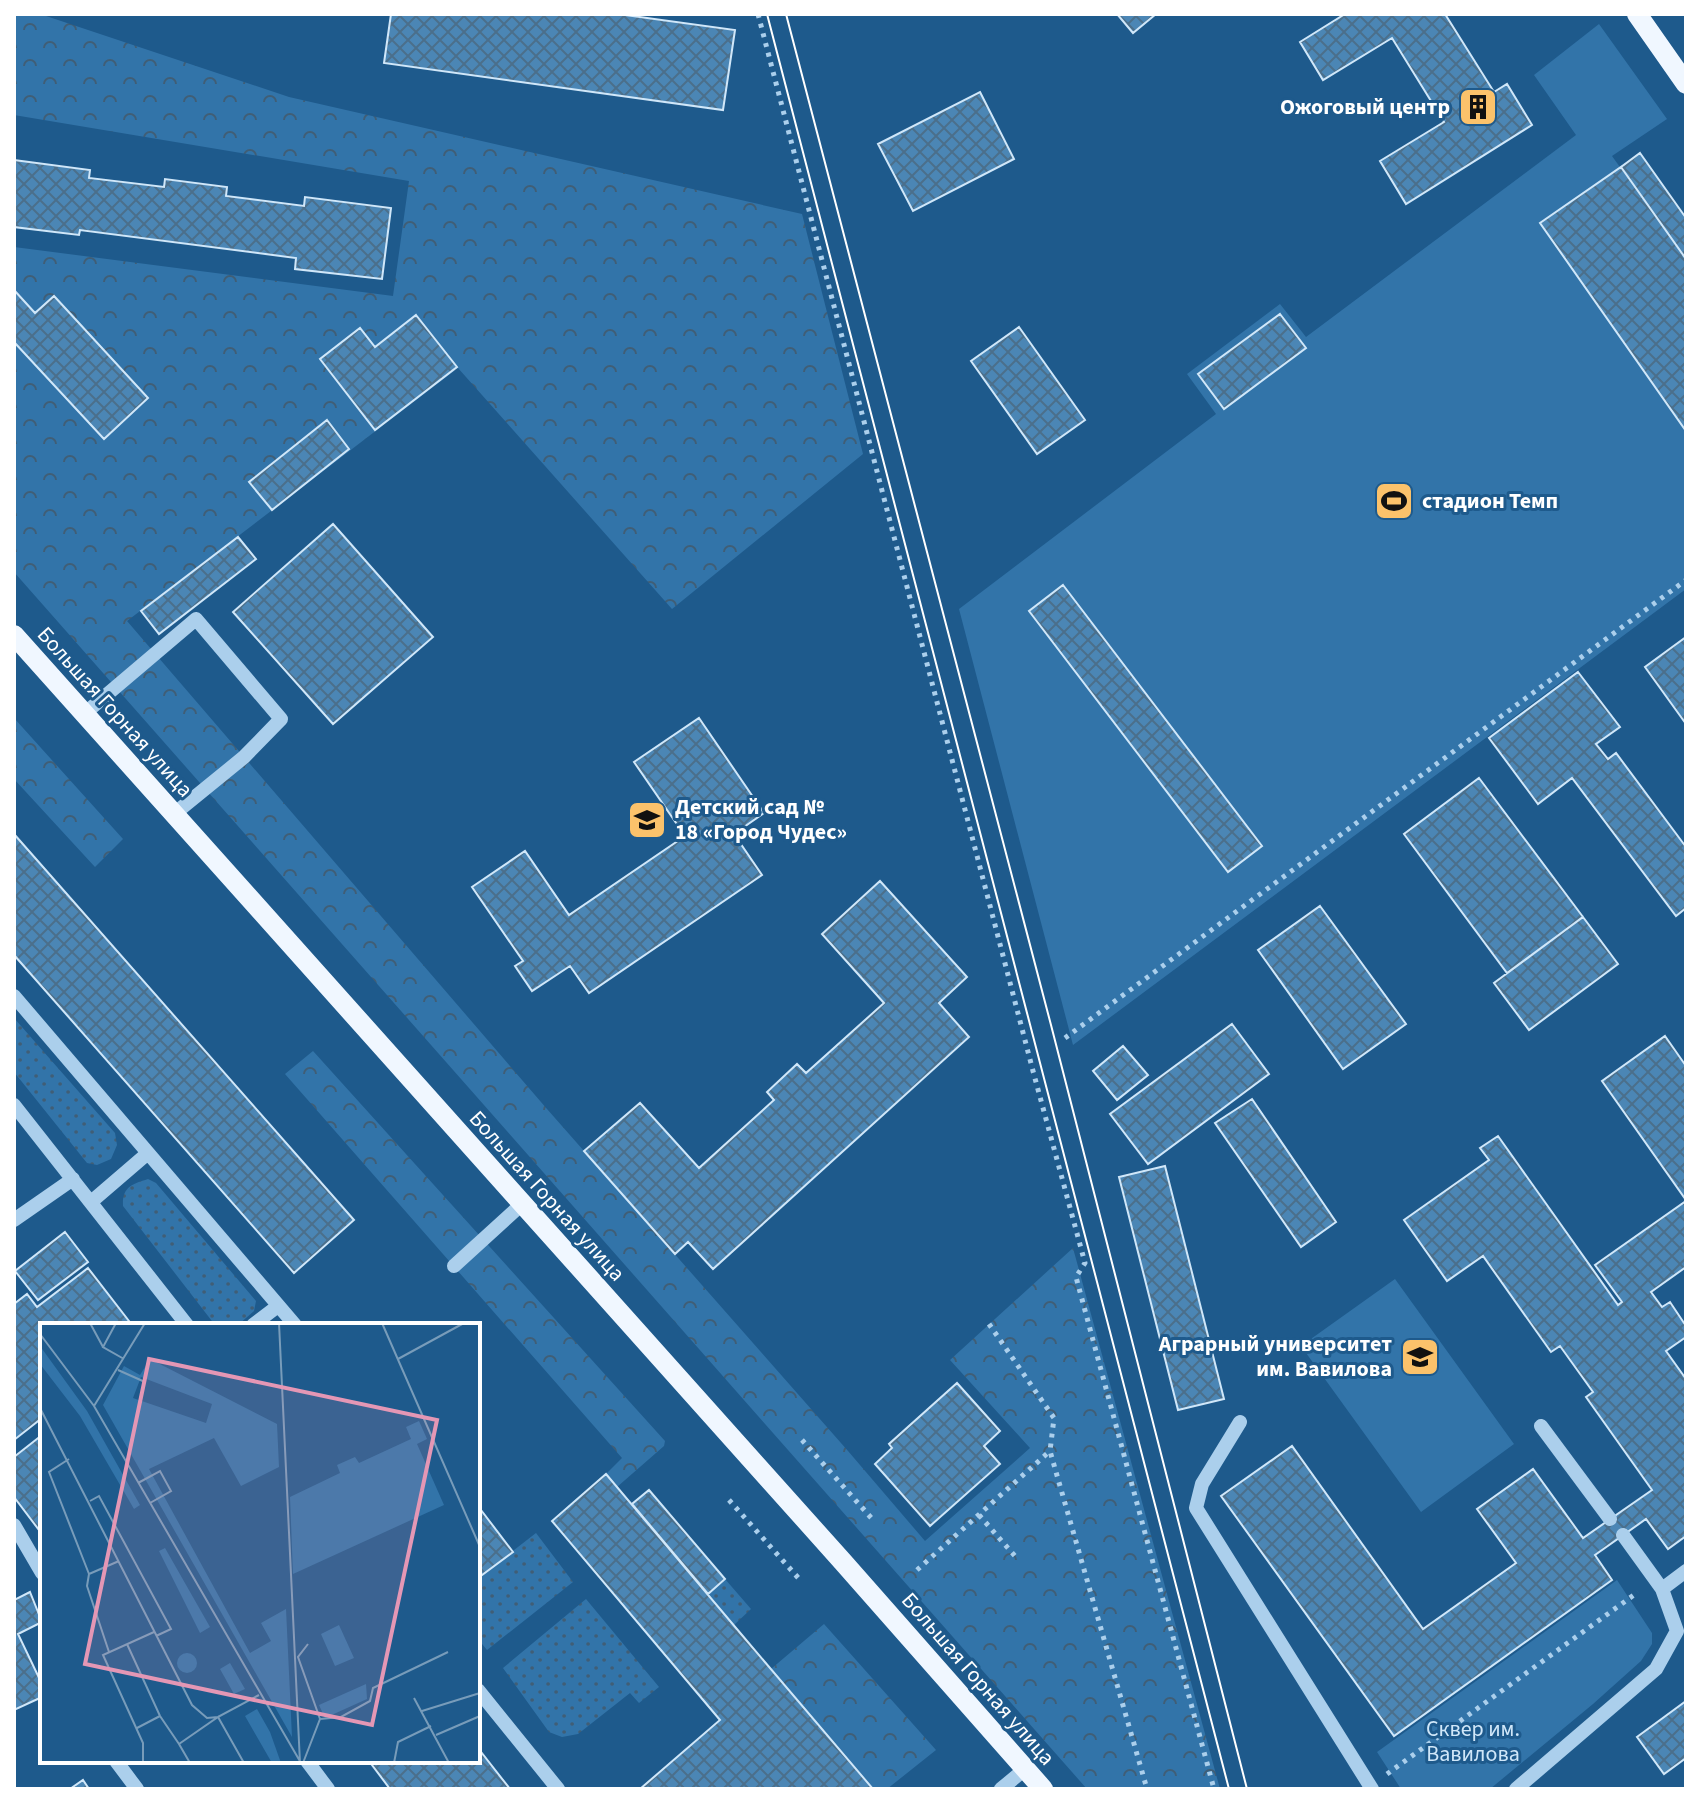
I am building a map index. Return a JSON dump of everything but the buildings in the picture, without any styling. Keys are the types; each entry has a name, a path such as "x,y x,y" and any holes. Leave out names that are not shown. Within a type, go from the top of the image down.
{"main road":[{"path":"1637,14 1686,84"},
{"name":"Большая Горная улица","path":"14,635 1043,1789"}],"lane":[{"path":"84,714 196,619 281,719 244,757 174,814"},
{"path":"14,996 293,1323"},
{"path":"14,1105 185,1323"},
{"path":"91,1202 148,1153"},
{"path":"14,1220 73,1179"},
{"path":"454,1266 522,1204"},
{"path":"256,1323 278,1306"},
{"path":"1240,1422 1202,1484 1196,1508 1371,1788"},
{"path":"1541,1426 1610,1519"},
{"path":"14,1525 40,1570"},
{"path":"1516,1789 1656,1669 1677,1631 1659,1584 1623,1535"},
{"path":"1659,1584 1686,1571"},
{"path":"480,1692 558,1789"},
{"path":"118,1763 137,1789"},
{"path":"308,1763 328,1789"},
{"path":"1001,1789 1025,1769"}],"path":[{"path":"758,14 1085,1263 1076,1277 1214,1789"},
{"path":"1065,1038 1686,580"},
{"path":"989,1324 1054,1418 1050,1451 1147,1789"},
{"path":"802,1440 874,1521"},
{"path":"917,1570 1050,1451"},
{"path":"729,1500 801,1581"},
{"path":"979,1515 1015,1556"},
{"path":"1371,1788 1659,1584"}],"green space":[{"path":"14,14 40,14 289,97 802,214 863,454 672,609 458,368 127,621 547,1109 925,1541 1030,1448 950,1360 1073,1248 1220,1789 1087,1789 14,572 14,247 393,296 409,181 14,115"},
{"name":"стадион Темп","path":"1599,24 1667,119 1612,156 1686,259 1686,589 1073,1045 959,609 1216,414 1187,374 1280,304 1306,337 1576,135 1534,75"},
{"path":"14,718 123,839 95,867 14,779"},
{"path":"14,1018 115,1133 117,1145 111,1159 97,1165 87,1163 14,1072"},
{"path":"313,1051 665,1441 664,1446 617,1487 606,1474 622,1458 285,1074"},
{"path":"148,1179 156,1183 256,1301 254,1311 240,1323 213,1323 123,1206 124,1194 137,1183"},
{"path":"1395,1279 1514,1444 1421,1512 1301,1346"},
{"path":"536,1533 573,1582 487,1650 480,1641 480,1576"},
{"path":"725,1579 751,1609 734,1625 708,1594"},
{"name":"Сквер им. Вавилова","path":"1617,1580 1652,1633 1652,1644 1641,1661 1490,1789 1401,1789 1377,1752"},
{"path":"586,1599 659,1687 639,1703 630,1693 578,1734 562,1737 549,1732 503,1668"},
{"path":"824,1624 936,1750 887,1789 873,1789 771,1669"}],"tram line":[{"path":"767,14 1229,1789"},
{"path":"786,14 1247,1789"}],"place":[{"name":"Ожоговый центр","path":"1478,107"},
{"name":"стадион Темп","path":"1394,501"},
{"name":"Детский сад № 18 «Город Чудес»","path":"647,820"},
{"name":"Аграрный университет им. Вавилова","path":"1420,1357"}]}
